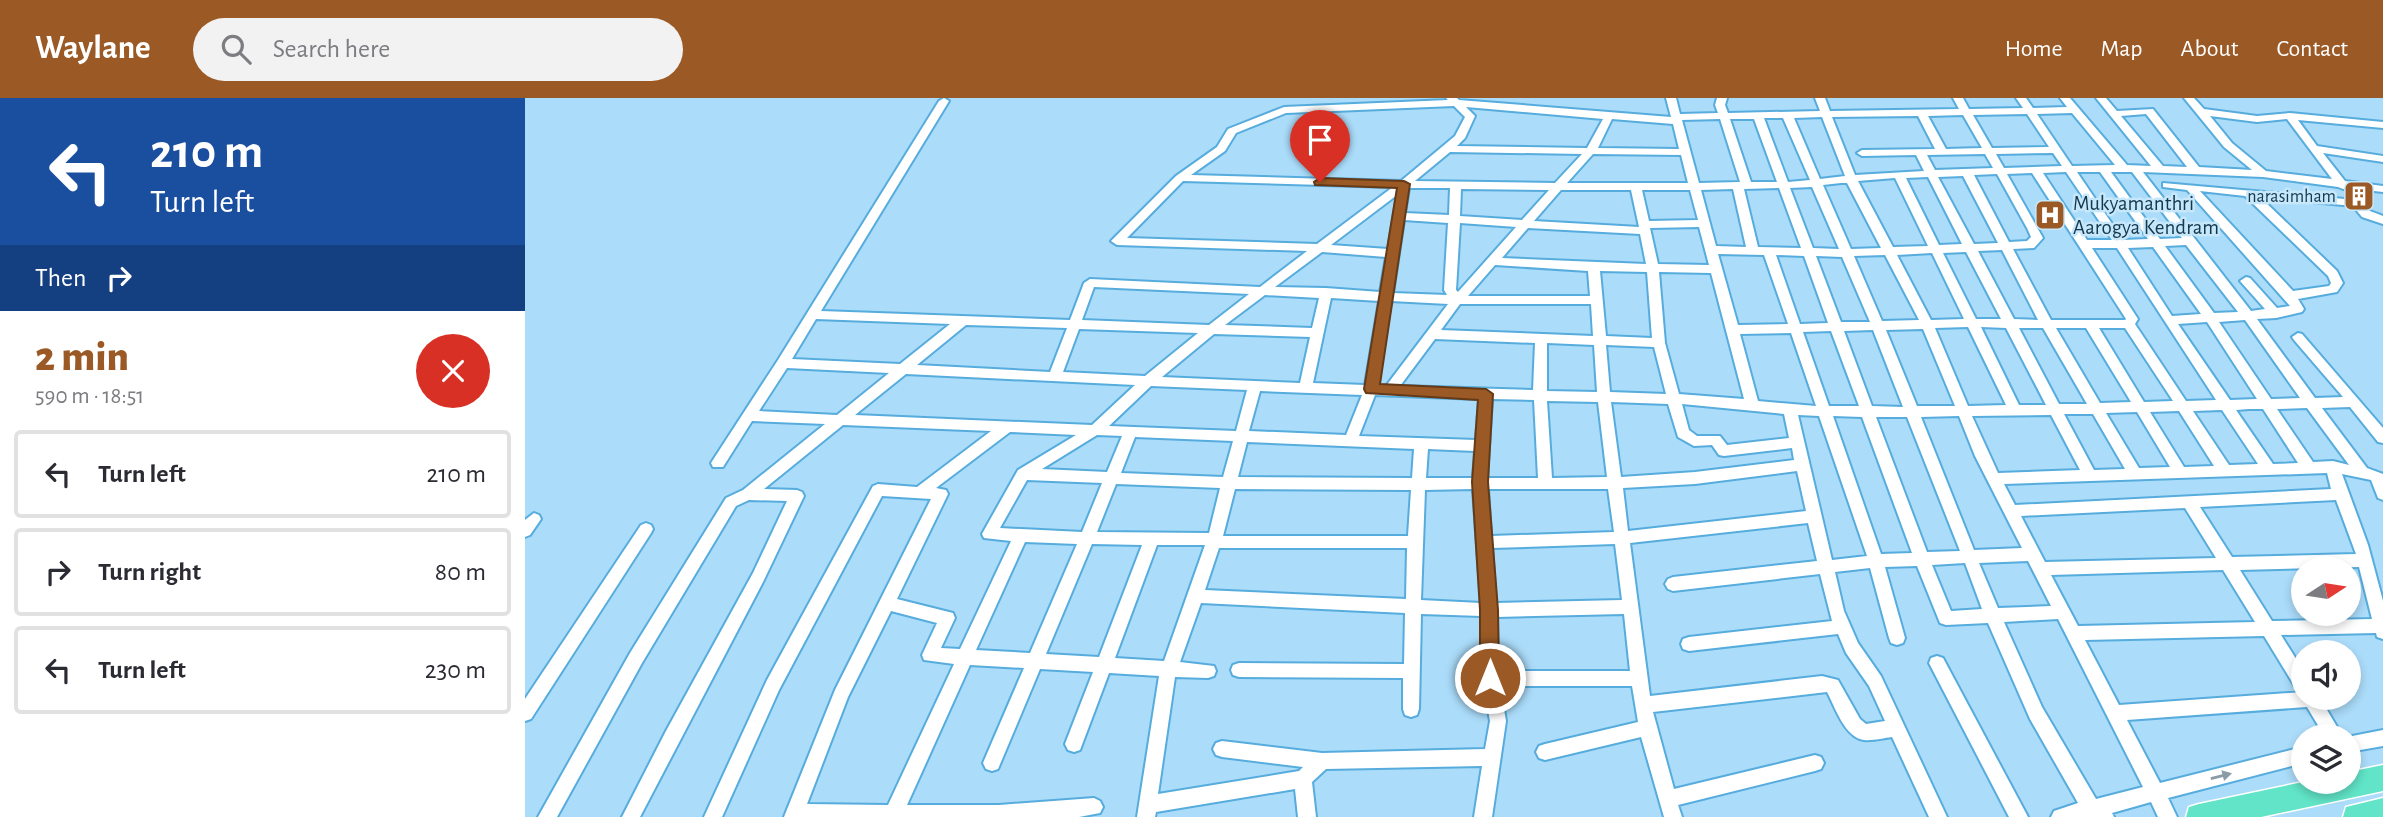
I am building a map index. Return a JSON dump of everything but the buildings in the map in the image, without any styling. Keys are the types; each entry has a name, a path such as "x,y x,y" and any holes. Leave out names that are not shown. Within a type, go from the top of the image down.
{"highway":[{"path":"2199,817 2383,778"},
{"path":"2356,817 2383,811"}],"street":[{"path":"1671,98 1753,407"},
{"path":"1722,98 1720,105 1742,186 1753,251"},
{"path":"1820,98 1851,179 1927,324 1994,479 2168,817"},
{"path":"1713,250 1846,253 2030,245 2037,238 1958,98"},
{"path":"1988,98 1997,113"},
{"path":"2021,98 2269,469"},
{"path":"2065,98 2131,170 2188,240 2248,316 2361,471"},
{"path":"2101,98 2159,168"},
{"path":"2189,98 2228,145 2263,174"},
{"path":"1391,253 1117,241 1180,178 1221,149 1232,131 1285,110 1453,100 1609,116 1678,119 2075,110"},
{"path":"1415,542 1214,541 989,534 1023,474 1098,428 1149,380 1212,329 1404,184 1460,138 1469,116 1453,100"},
{"path":"718,463 944,102"},
{"path":"2114,114 2149,111 2194,168"},
{"path":"2200,112 2256,119 2290,116 2383,125"},
{"path":"1922,114 1943,153"},
{"path":"1389,391 1457,300 1495,261 1593,149 1609,116"},
{"path":"1758,116 1811,253 1866,411 1946,618 2062,612"},
{"path":"2290,116 2356,203 2367,214 2383,220"},
{"path":"1788,117 1878,326 1969,558 2036,713 2098,812"},
{"path":"1445,149 1686,152"},
{"path":"2314,149 2383,159"},
{"path":"1862,153 2056,150"},
{"path":"1921,154 2090,476"},
{"path":"1180,178 1456,185 1742,186 1816,184 1899,175 2194,168 2383,189"},
{"path":"2104,170 2211,319 2309,468"},
{"path":"2037,172 2132,319 2129,324"},
{"path":"1967,173 2047,324 2135,474"},
{"path":"1899,175 2015,410"},
{"path":"1350,442 1371,389 1404,184"},
{"path":"1456,185 1450,290 1457,300"},
{"path":"1636,186 1653,268 1659,343 1683,433 1695,441 1715,440 1724,451 1796,442"},
{"path":"2167,186 2356,203"},
{"path":"2169,320 2276,314 2298,309 2290,296 2190,187"},
{"path":"2248,192 2333,274 2337,283 2333,289 2290,296"},
{"path":"1398,216 1527,225 1644,228 1705,223"},
{"path":"2084,244 2188,240"},
{"path":"1769,251 1876,561 1897,638"},
{"path":"1495,261 1594,267 1717,269"},
{"path":"1594,267 1604,398 1643,705 1673,817"},
{"path":"2246,281 2276,314"},
{"path":"1055,376 1090,283 1457,300 1596,300"},
{"path":"1306,386 1326,292"},
{"path":"813,315 1317,333"},
{"path":"547,817 636,658 731,502 748,494 899,369 964,320"},
{"path":"1734,330 1971,323 2129,324"},
{"path":"2090,324 2180,472"},
{"path":"2129,324 2225,471"},
{"path":"1432,334 1659,343"},
{"path":"2298,337 2330,371 2351,402 2383,438"},
{"path":"1541,340 1540,397 1545,481"},
{"path":"783,363 1389,391 1675,399 1825,412 1963,412 2351,402"},
{"path":"1255,384 1214,541 1170,669 1147,811 1303,779 1322,761"},
{"path":"1483,817 1498,721 1490,678 1489,610 1480,482 1486,394"},
{"path":"1790,411 1825,566 1842,627 1852,648 1875,681 1938,817"},
{"path":"2363,414 2383,418"},
{"path":"749,416 1098,428 1350,442 1481,446"},
{"path":"919,493 1008,426"},
{"path":"992,763 1131,431"},
{"path":"1411,709 1415,542 1421,445"},
{"path":"1023,474 1229,483 1616,482 1695,478 1792,467 1802,462"},
{"path":"1994,479 2333,467 2377,476 2383,494"},
{"path":"2074,633 2382,629 2365,560 2340,495 2333,467"},
{"path":"713,817 773,685 878,490 941,494 841,695 794,815 999,814 1094,807"},
{"path":"631,817 656,765 775,547 797,496 748,494"},
{"path":"2010,510 2340,495"},
{"path":"2189,502 2291,665"},
{"path":"1484,542 1622,538 1813,516"},
{"path":"525,519 534,519 525,531"},
{"path":"525,713 646,528"},
{"path":"892,815 1021,535"},
{"path":"1075,744 1103,663 1152,538"},
{"path":"1673,584 1876,561 2033,554"},
{"path":"2040,569 2365,560"},
{"path":"1196,596 1489,610 1630,607"},
{"path":"888,604 947,618 930,655 1208,671"},
{"path":"1689,644 1842,627"},
{"path":"1937,663 2019,817"},
{"path":"1239,670 1412,671"},
{"path":"1490,678 1640,678"},
{"path":"1643,705 1822,684 1832,685 1854,725 1864,732 1896,728"},
{"path":"2115,713 2291,700"},
{"path":"1545,752 1647,728"},
{"path":"2361,742 2383,738"},
{"path":"1222,749 1322,761 1493,757"},
{"path":"2060,817 2098,812 2155,792 2291,758"},
{"path":"1667,799 1815,763"},
{"path":"1303,779 1307,817"}],"place":[{"name":"narasimham","path":"2359,196"},
{"name":"Mukyamanthri Aarogya Kendram","path":"2050,215"}],"route":[{"path":"1320,182 1404,184 1371,389 1486,394 1480,482 1489,610 1490,678"}]}
